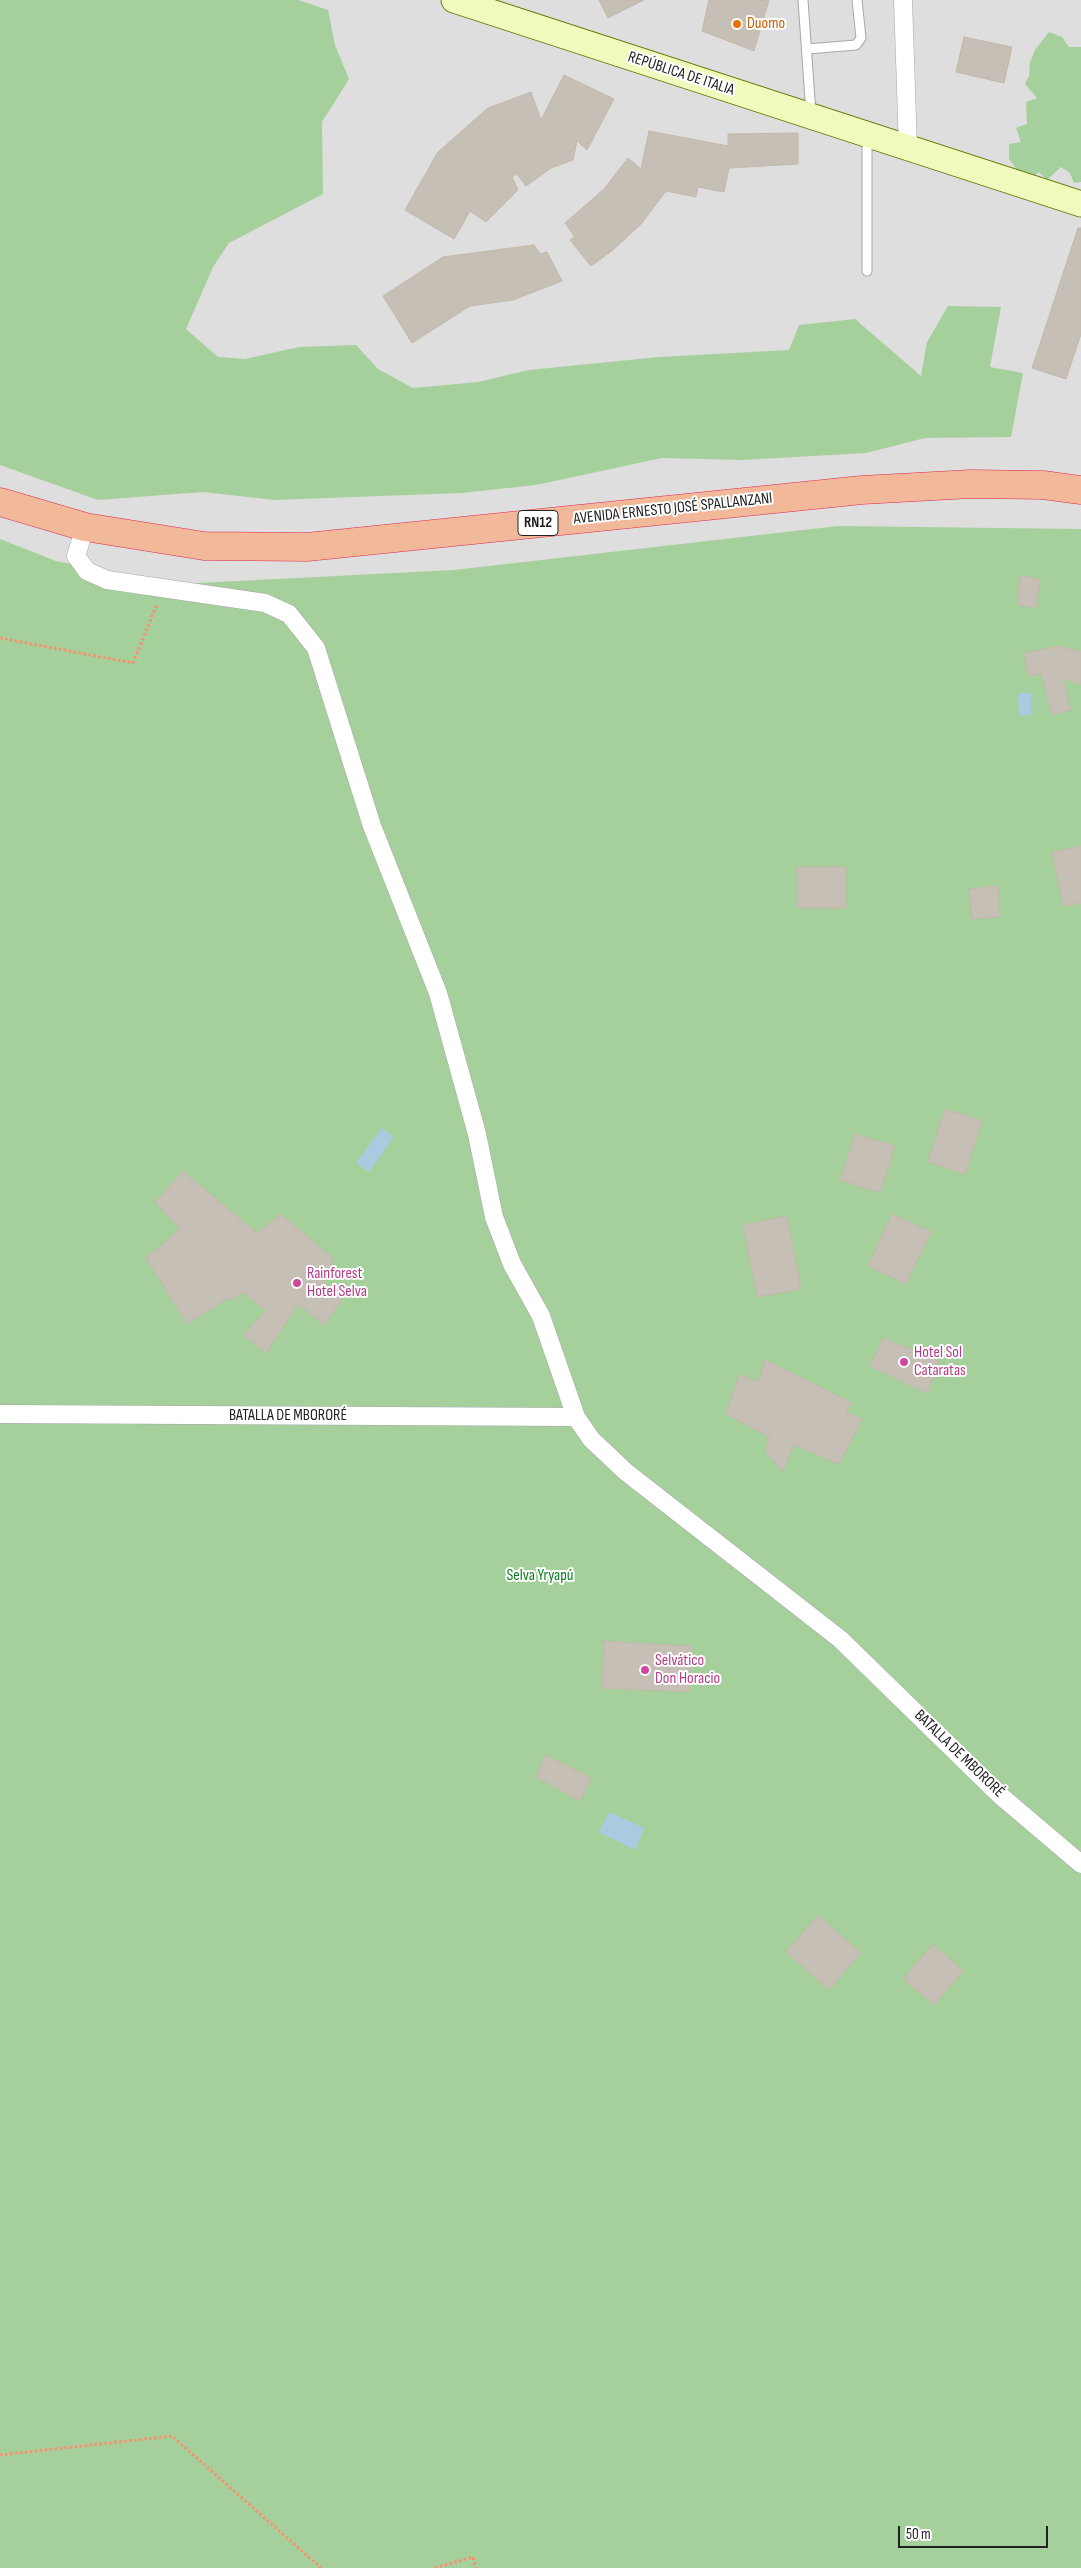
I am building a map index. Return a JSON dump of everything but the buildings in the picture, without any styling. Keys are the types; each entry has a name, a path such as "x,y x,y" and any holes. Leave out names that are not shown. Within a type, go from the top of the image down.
{"highway":[{"name":"AVENIDA ERNESTO JOSÉ SPALLANZANI","path":"0,502 85,527 204,546 307,547 862,490 971,484 1043,486 1081,490"}],"main road":[{"name":"REPÚBLICA DE ITALIA","path":"454,0 1081,204"}],"street":[{"path":"903,0 908,148"},
{"name":"BATALLA DE MBORORÉ","path":"85,527 76,556 87,571 108,580 265,602 290,614 316,648 372,826 438,993 477,1134 494,1217 512,1264 540,1316 576,1417 591,1439 626,1472 840,1639 1002,1796 1081,1864"},
{"name":"BATALLA DE MBORORÉ","path":"0,1414 576,1417"}],"lane":[{"path":"802,0 812,116"},
{"path":"807,49 856,45 861,38 857,0"},
{"path":"867,134 867,270"}],"path":[{"path":"0,638 133,662 164,588"},
{"path":"0,2455 172,2436 322,2568"},
{"path":"435,2568 473,2557 476,2568"}],"shaded area":[{"path":"0,0 1081,0 1081,1791 0,612"}],"green space":[{"path":"0,0 298,0 328,10 335,45 349,79 322,122 323,194 229,243 213,267 186,329 218,357 245,359 299,347 356,345 378,369 413,388 478,382 529,370 659,357 789,350 799,325 855,319 921,376 927,342 948,306 1001,307 990,367 1023,373 1011,437 925,438 866,453 742,460 662,458 536,485 461,493 275,500 203,492 98,500 0,465"},
{"path":"1049,32 1062,37 1069,47 1081,47 1081,182 1074,183 1070,173 1061,167 1047,180 1039,172 1029,179 1018,171 1009,159 1009,144 1021,142 1016,128 1027,124 1026,102 1037,98 1025,84 1029,76 1030,62 1035,50"},
{"name":"Selva Yryapú","path":"838,526 1081,529 1081,2568 0,2568 0,539 56,561 178,584 454,570"}],"water":[{"path":"1018,693 1031,693 1031,715 1019,716"},
{"path":"382,1128 394,1137 369,1172 356,1163"},
{"path":"610,1812 644,1828 635,1850 598,1832"}],"place":[{"name":"Duomo","path":"737,24"},
{"name":"Rainforest Hotel Selva","path":"297,1283"},
{"name":"Hotel Sol Cataratas","path":"904,1362"},
{"name":"Selvático Don Horacio","path":"645,1670"}]}
